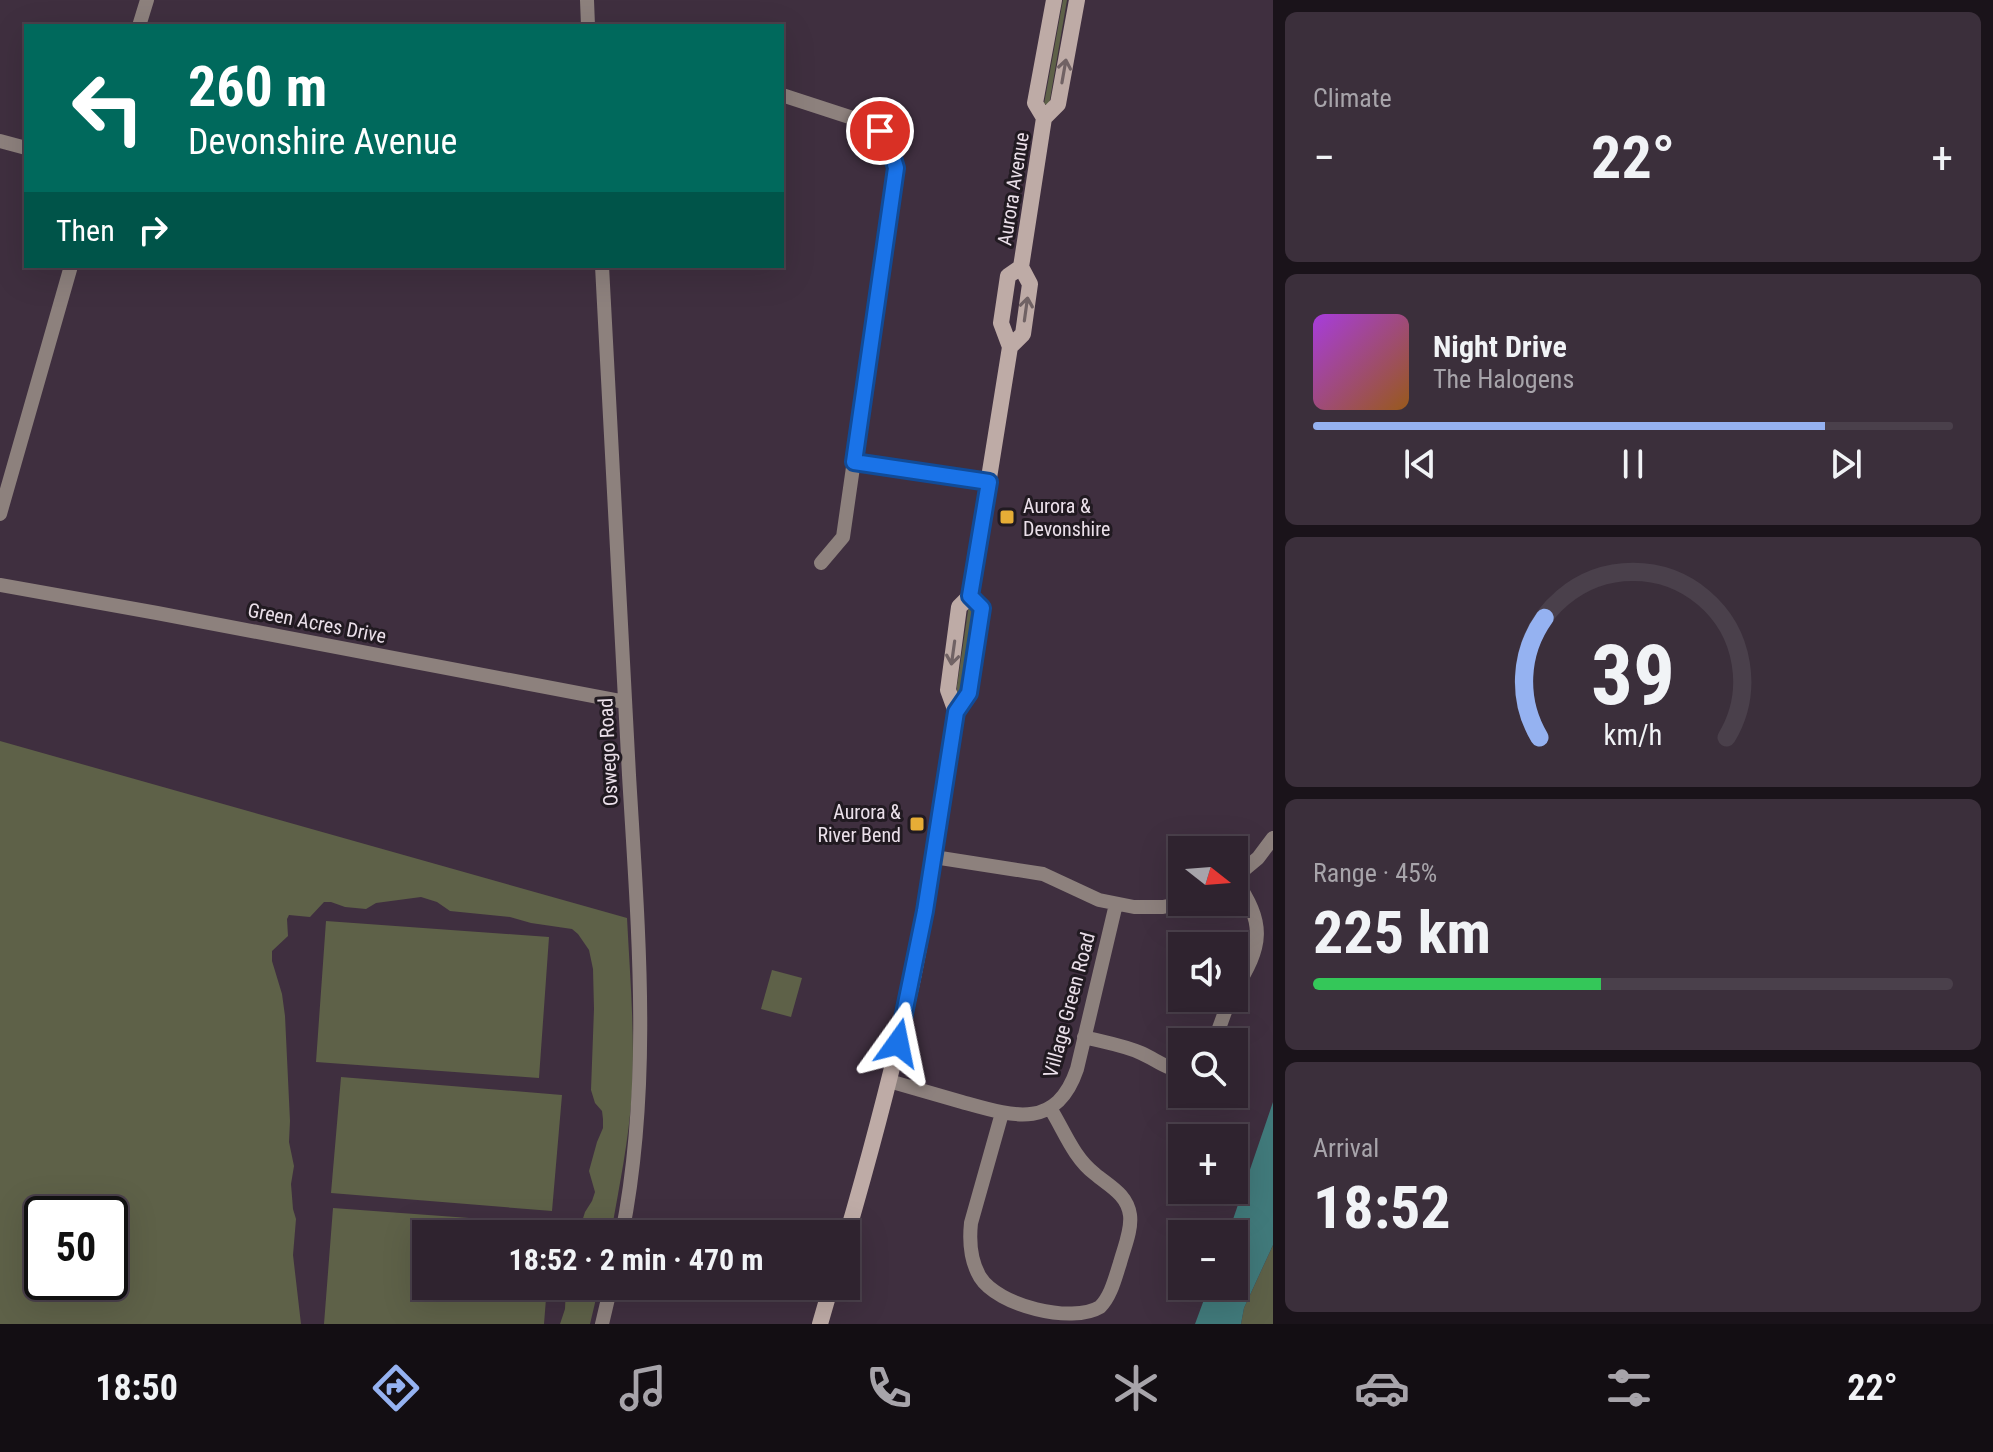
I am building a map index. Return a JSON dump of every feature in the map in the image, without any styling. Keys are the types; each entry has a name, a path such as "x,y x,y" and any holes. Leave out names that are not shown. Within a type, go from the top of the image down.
{"main road":[{"name":"Aurora Avenue","path":"1044,118 1035,103 1054,0"},
{"name":"Aurora Avenue","path":"851,1220 889,1081 913,975 956,712 948,690 959,607 970,596 1010,347 1023,334 1030,284 1021,267 1044,118 1058,104 1077,0"},
{"path":"820,1324 827,1300"}],"street":[{"path":"140,24 147,0"},
{"path":"587,0 588,24"},
{"path":"784,96 868,123 880,131 889,144 896,168 843,537 821,563"},
{"path":"0,141 24,147"},
{"path":"0,514 70,268"},
{"name":"Oswego Road","path":"602,268 641,1051 636,1143 624,1220"},
{"path":"854,462 989,482"},
{"name":"Green Acres Drive","path":"0,585 625,702"},
{"path":"1248,866 1273,838"},
{"path":"934,857 1043,874 1099,900 1116,904 1168,906"},
{"path":"1248,900 1258,925 1256,946 1248,966"},
{"name":"Village Green Road","path":"1050,1108 1067,1092 1072,1082 1116,904"},
{"path":"1084,1037 1126,1046 1168,1067"},
{"path":"889,1081 1002,1113 1020,1116 1050,1108 1076,1155 1093,1173 1120,1193 1130,1214 1129,1232 1110,1293 1100,1307 1076,1319 1063,1319 1004,1300 982,1279 971,1256 971,1223 1002,1113"},
{"path":"602,1324 608,1300"}],"shaded area":[{"path":"1063,0 1067,0 1049,105 1044,104"},
{"path":"969,604 972,605 971,629 960,696 957,696 957,686"},
{"path":"0,741 627,918 633,1027 632,1092 626,1146 613,1220 582,1220 595,1192 589,1171 603,1119 591,1090 593,969 589,950 578,934 572,929 510,917 450,911 437,902 421,897 376,903 366,909 324,902 310,917 289,915 288,936 272,951 272,961 285,1016 289,1142 294,1166 291,1184 296,1219 293,1255 301,1324 0,1324"},
{"path":"326,921 549,937 539,1078 316,1062"},
{"path":"772,970 802,978 791,1017 761,1009"},
{"path":"341,1077 562,1095 552,1211 331,1193"},
{"path":"1273,1102 1273,1245 1248,1299 1248,1220 1233,1220 1238,1204 1248,1204 1248,1175"},
{"path":"333,1208 497,1220 412,1220 412,1300 546,1300 544,1324 324,1324"},
{"path":"1273,1245 1273,1324 1241,1324 1248,1299"},
{"path":"565,1300 596,1300 590,1324 560,1324"},
{"path":"1204,1300 1248,1300 1241,1324 1195,1324"}],"place":[{"name":"Aurora & Devonshire","path":"1007,517"},
{"name":"Aurora & River Bend","path":"917,824"}],"route":[{"path":"880,131 889,144 896,168 854,462 989,482 970,596 982,608 969,693 956,712 925,911 898,1043"}]}
